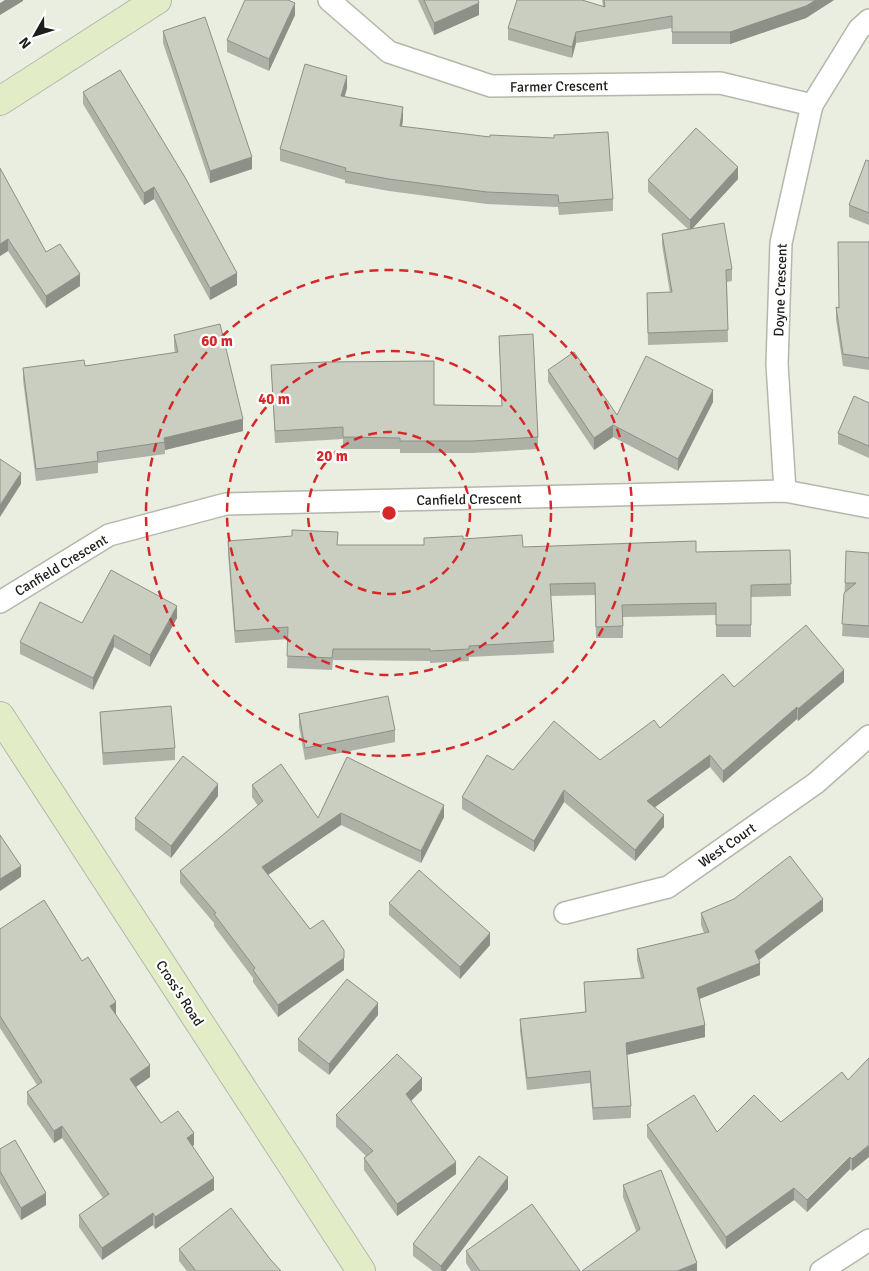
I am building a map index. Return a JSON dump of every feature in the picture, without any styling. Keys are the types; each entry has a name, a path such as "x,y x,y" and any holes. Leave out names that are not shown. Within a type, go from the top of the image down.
{"street":[{"path":"0,101 157,0"},
{"name":"Farmer Crescent","path":"329,0 388,52 491,86 720,83 812,105"},
{"name":"Doyne Crescent","path":"785,491 777,364 781,243 812,105 860,29 869,20"},
{"name":"Canfield Crescent","path":"0,602 109,536 226,504 785,491 869,507"},
{"name":"Cross's Road","path":"0,716 361,1271"},
{"name":"West Court","path":"565,913 668,887 816,783 869,736"},
{"path":"821,1271 869,1240"}],"building":[{"path":"245,0 288,0 295,3 269,59 227,40"},
{"path":"424,0 478,0 479,3 434,23"},
{"path":"517,0 582,0 605,7 604,0 816,0 806,6 730,32 672,32 672,16 576,32 572,47 508,28"},
{"path":"205,17 252,157 210,171 163,31"},
{"path":"305,64 347,76 341,96 403,107 400,126 490,137 490,135 554,138 554,135 608,132 613,199 559,203 558,195 487,192 389,179 345,171 346,168 280,149"},
{"path":"120,70 186,179 237,273 210,288 154,187 144,193 83,92"},
{"path":"696,128 738,167 690,220 648,180"},
{"path":"866,160 869,161 869,213 849,205"},
{"path":"0,168 46,252 60,244 80,274 46,296 8,239 0,244"},
{"path":"724,223 732,269 726,270 728,330 648,333 647,293 672,292 662,234"},
{"path":"838,242 869,242 869,358 843,354 836,307 839,308"},
{"path":"220,324 243,419 164,438 165,442 97,452 98,461 36,469 23,368 84,360 85,366 178,352 174,335"},
{"path":"533,334 538,437 472,441 400,441 400,438 343,437 343,427 275,431 271,365 325,362 434,361 434,405 502,406 499,336"},
{"path":"574,352 617,415 646,356 713,390 678,459 613,425 594,438 548,370"},
{"path":"854,396 869,403 869,446 838,433"},
{"path":"0,459 21,473 0,505"},
{"path":"292,530 338,532 337,545 424,545 424,538 463,536 463,539 522,535 523,547 696,541 696,552 790,550 791,584 751,585 751,625 716,625 716,603 622,605 623,626 596,627 595,583 550,584 554,641 469,646 469,649 430,651 430,649 333,649 332,658 287,656 288,627 235,631 228,541 292,536"},
{"path":"846,551 869,553 869,626 842,624 844,593 856,583 845,583"},
{"path":"111,570 177,606 150,655 114,635 93,678 20,642 40,602 82,623"},
{"path":"806,625 844,670 798,709 797,707 723,771 710,755 647,801 664,815 635,850 564,790 534,841 462,797 487,755 513,770 554,721 600,760 654,720 660,728 723,674 734,687"},
{"path":"388,696 395,730 305,748 299,714"},
{"path":"171,706 175,748 103,753 100,712"},
{"path":"183,756 218,784 171,846 135,818"},
{"path":"347,757 444,805 421,851 341,813 262,867 310,929 323,920 344,950 344,958 278,1005 253,970 255,968 214,914 216,913 180,871 263,801 252,785 281,764 318,818"},
{"path":"0,835 21,866 0,879"},
{"path":"790,856 823,899 755,951 760,963 697,988 705,1025 626,1043 631,1106 593,1108 590,1071 527,1078 520,1019 586,1012 584,982 644,978 637,949 709,932 701,913 734,899"},
{"path":"419,870 490,933 460,967 389,903"},
{"path":"44,900 82,961 88,957 116,1002 110,1006 150,1065 130,1079 161,1123 178,1111 194,1133 187,1138 214,1178 155,1217 153,1213 102,1248 79,1215 109,1194 62,1126 54,1131 27,1092 42,1082 0,1016 0,929"},
{"path":"347,979 378,1003 329,1064 298,1039"},
{"path":"397,1054 422,1078 406,1094 456,1162 397,1204 364,1158 373,1151 336,1115"},
{"path":"869,1058 869,1145 852,1159 850,1157 807,1200 794,1188 726,1237 647,1125 694,1095 717,1132 754,1095 781,1122 842,1072 848,1080"},
{"path":"15,1140 46,1193 21,1208 0,1171 0,1149"},
{"path":"479,1156 508,1177 441,1266 413,1244"},
{"path":"661,1170 697,1263 677,1271 582,1271 640,1229 623,1185"},
{"path":"532,1204 580,1271 480,1271 466,1251"},
{"path":"231,1208 281,1271 196,1271 179,1249"}]}
